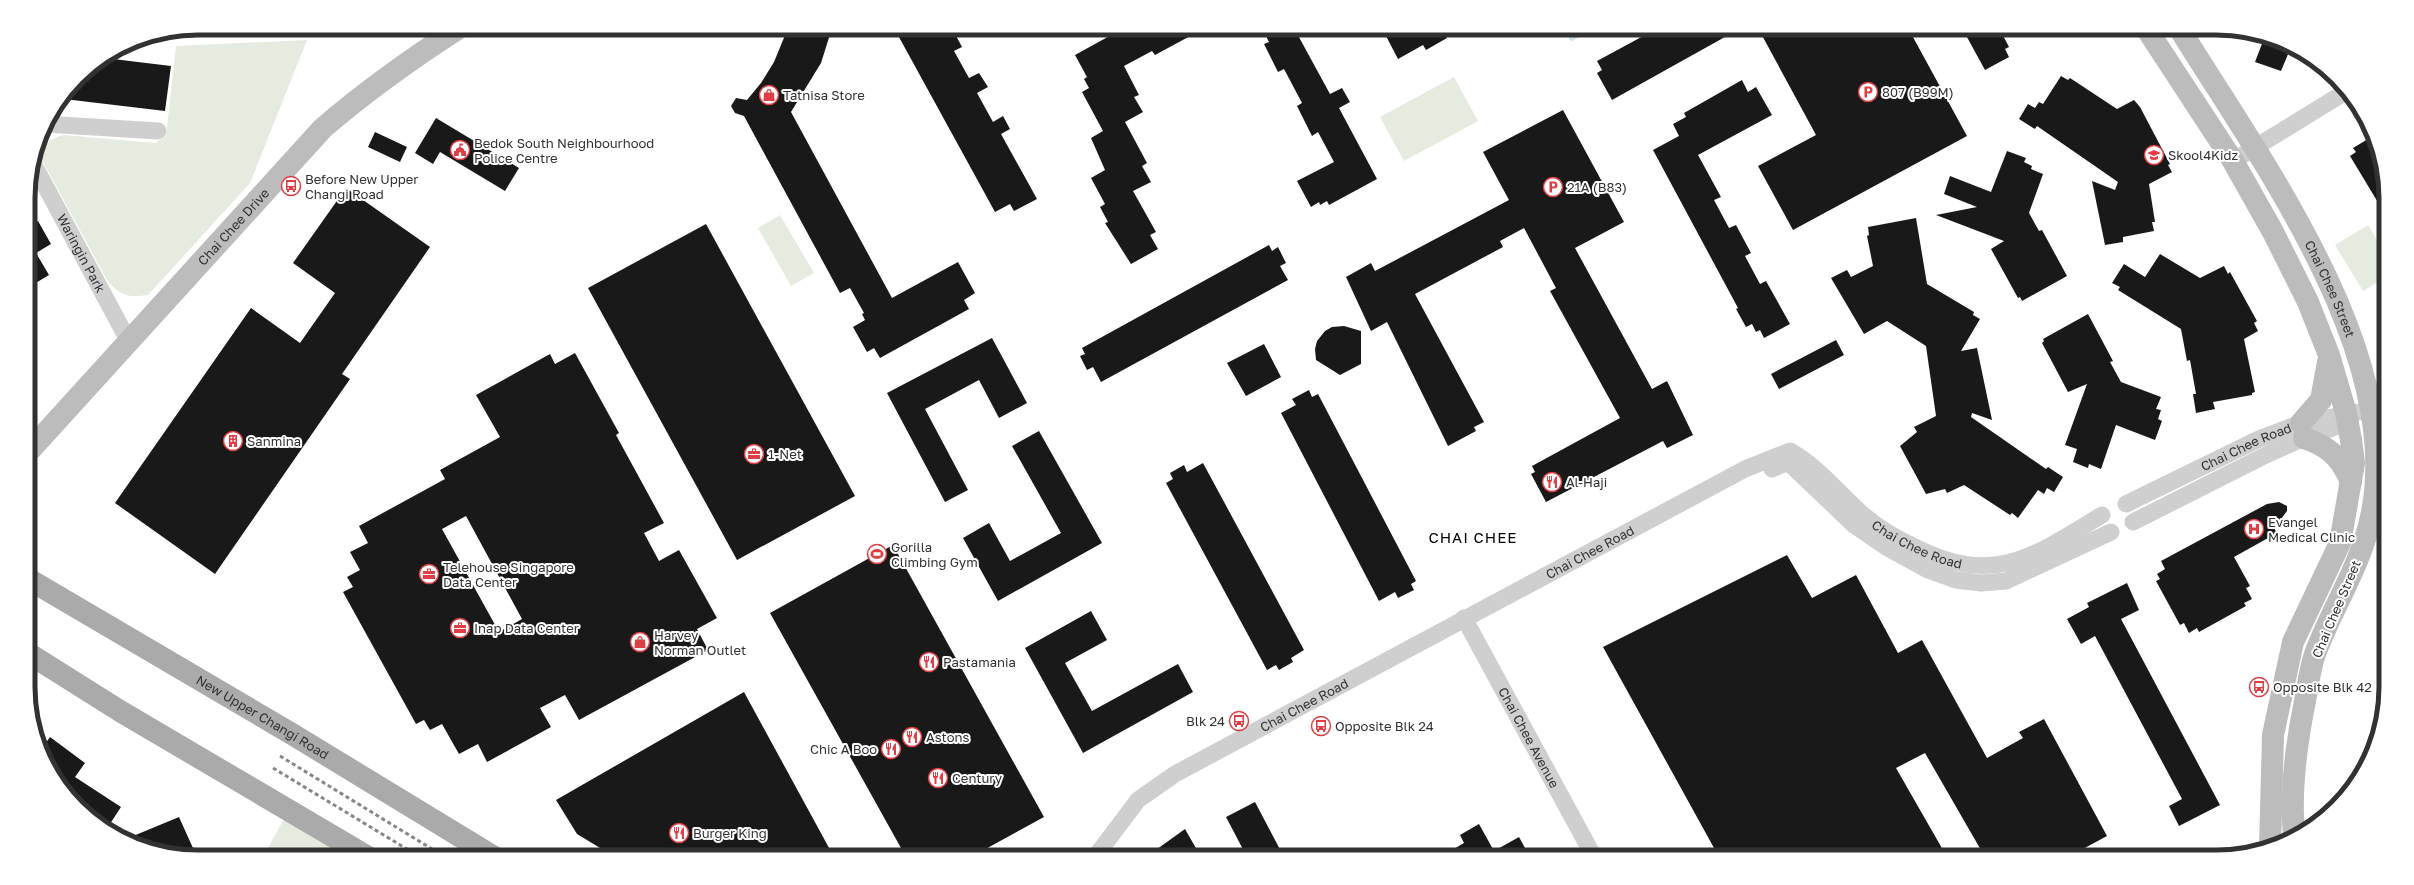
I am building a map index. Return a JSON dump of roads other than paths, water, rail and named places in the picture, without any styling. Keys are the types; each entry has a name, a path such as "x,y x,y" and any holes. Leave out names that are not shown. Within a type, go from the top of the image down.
{"main road":[{"name":"New Upper Changi Road","path":"35,583 292,734 483,850"},
{"path":"35,657 120,711 356,850"},
{"path":"35,673 54,669"}],"street":[{"name":"Chai Chee Drive","path":"35,444 128,340 323,128 362,94 422,51 448,35"},
{"name":"Chai Chee Street","path":"2151,35 2233,161 2273,232 2308,302 2329,355 2347,418 2354,463 2340,543 2293,642 2273,735 2270,840"},
{"name":"Chai Chee Street","path":"2184,35 2256,146 2303,230 2332,289 2356,348 2374,414 2378,465 2374,505 2369,528 2349,581 2315,655 2306,691 2294,768 2294,830"},
{"path":"2233,161 2341,94"},
{"path":"53,124 158,131"},
{"name":"Waringin Park","path":"37,171 128,340"},
{"path":"2329,355 2327,375 2321,400 2302,430 2339,458 2351,482"},
{"name":"Chai Chee Road","path":"1111,850 1144,807 1180,782 1374,680 1466,622 1745,469 1790,451 1804,459 1862,514 1892,536 1953,564 1977,567 2021,560 2043,550 2102,515 2111,503 2126,504 2252,442 2347,418 2374,414"},
{"name":"Chai Chee Road","path":"1100,850 1138,800 1175,774 1369,672 1748,478 1788,462 1854,525 1886,547 1928,570 1956,580 1981,583 2006,581 2111,532 2122,533 2127,531 2133,522 2302,430"},
{"path":"2126,504 2132,511 2133,522"},
{"path":"2102,515 2103,525 2111,532"},
{"name":"Chai Chee Avenue","path":"1466,622 1590,850"}],"waterway":[{"path":"1572,38 1577,35"}],"railway":[{"path":"280,756 434,850"},
{"path":"273,768 408,850"}],"place":[{"name":"807 (B99M)","path":"1868,92"},
{"name":"Tatnisa Store","path":"769,95"},
{"name":"Bedok South Neighbourhood Police Centre","path":"460,150"},
{"name":"Skool4Kidz","path":"2154,155"},
{"name":"Before New Upper Changi Road","path":"291,186"},
{"name":"21A (B83)","path":"1553,187"},
{"name":"Sanmina","path":"233,441"},
{"name":"1-Net","path":"754,454"},
{"name":"Al-Haji","path":"1552,482"},
{"name":"Evangel Medical Clinic","path":"2254,529"},
{"name":"Gorilla Climbing Gym","path":"877,554"},
{"name":"Telehouse Singapore Data Center","path":"429,574"},
{"name":"Inap Data Center","path":"460,628"},
{"name":"Harvey Norman Outlet","path":"640,642"},
{"name":"Pastamania","path":"929,662"},
{"name":"Opposite Blk 42","path":"2259,687"},
{"name":"Blk 24","path":"1239,721"},
{"name":"Opposite Blk 24","path":"1321,726"},
{"name":"Astons","path":"912,737"},
{"name":"Chic A Boo","path":"891,749"},
{"name":"Century","path":"938,778"},
{"name":"Burger King","path":"679,833"}],"district":[{"name":"CHAI CHEE","path":"1473,538"}]}
